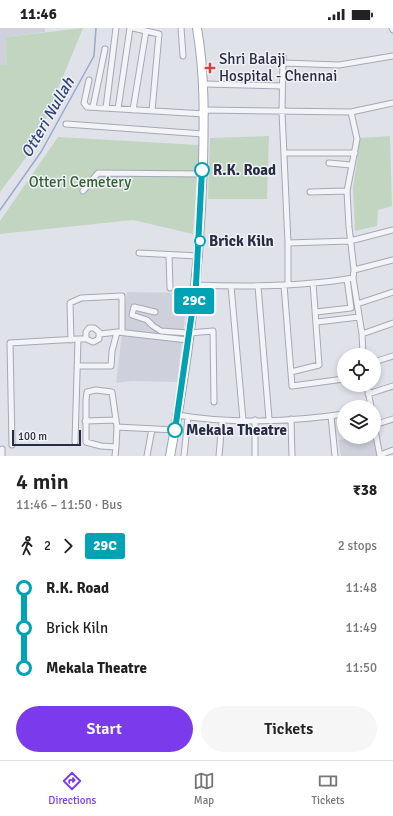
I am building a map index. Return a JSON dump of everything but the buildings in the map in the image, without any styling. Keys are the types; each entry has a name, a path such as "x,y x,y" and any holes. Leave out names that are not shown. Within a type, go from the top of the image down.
{"main road":[{"path":"170,456 178,415 199,256 205,112 204,84 197,28"}],"street":[{"path":"106,108 116,28"},
{"path":"118,109 130,28"},
{"path":"134,28 159,34 152,111"},
{"path":"181,28 183,56"},
{"path":"133,110 146,31"},
{"path":"93,107 105,49"},
{"path":"283,56 282,112 288,243 286,284 292,386 337,380"},
{"path":"284,63 339,65 393,56"},
{"path":"88,80 84,103 87,107 152,111 351,112 393,104"},
{"path":"204,84 282,86"},
{"path":"316,312 351,308 350,278 354,270 350,240 347,191 357,139 351,112"},
{"path":"66,124 203,134"},
{"path":"284,153 355,153"},
{"path":"329,163 352,165"},
{"path":"83,191 98,173 202,174"},
{"path":"310,192 347,191"},
{"path":"288,243 350,240 393,230"},
{"path":"139,253 199,256"},
{"path":"169,255 170,288"},
{"path":"354,270 393,260"},
{"path":"196,285 258,286 313,283 350,278"},
{"path":"350,278 357,304 363,348"},
{"path":"291,372 319,365 313,283"},
{"path":"231,286 243,420"},
{"path":"258,286 269,419"},
{"path":"357,304 393,292"},
{"path":"71,340 70,303 81,298 122,296 119,332 112,351 111,366 77,366"},
{"path":"155,312 134,306 132,315 147,320 152,326 161,331 189,336"},
{"path":"317,322 359,317"},
{"path":"362,334 393,323"},
{"path":"86,339 86,332 89,328 96,328 100,334"},
{"path":"100,334 119,332 189,336 213,331 214,402"},
{"path":"12,445 10,343 78,339 86,339 90,342 95,342 100,334"},
{"path":"75,442 78,339"},
{"path":"381,360 393,356"},
{"path":"369,400 368,394 393,386"},
{"path":"115,456 116,447 116,420 112,392 96,390 87,392 85,439 88,443 116,447"},
{"path":"178,415 222,421 291,419 337,415"},
{"path":"331,416 335,456"},
{"path":"184,456 188,417"},
{"path":"291,419 292,456"},
{"path":"381,423 393,419"},
{"path":"85,421 116,420"},
{"path":"255,420 255,456"},
{"path":"219,456 222,421"},
{"path":"116,427 175,430"},
{"path":"147,456 152,429"},
{"path":"378,444 380,455 393,450"},
{"path":"2,449 2,456"}],"shaded area":[{"path":"0,28 45,28 45,32 5,37 7,65 0,65"},
{"path":"127,292 188,293 177,382 132,381 116,383"},
{"path":"339,444 376,444 379,456 341,456"}],"green space":[{"path":"83,28 34,147 0,192 0,65 7,65 5,37"},
{"path":"269,136 267,199 208,199 210,138"},
{"path":"390,136 392,206 378,210 377,226 355,231 353,188 360,138"},
{"name":"Otteri Cemetery","path":"58,137 199,145 193,234 133,220 0,234 0,221"}],"waterway":[{"name":"Otteri Nullah","path":"0,210 41,152 94,56 96,28"}],"bus line":[{"name":"29C","path":"175,430 181,400 196,285 199,256 202,170"}],"place":[{"name":"Shri Balaji Hospital - Chennai","path":"210,68"},
{"name":"R.K. Road","path":"202,170"},
{"name":"Brick Kiln","path":"200,241"},
{"name":"Mekala Theatre","path":"175,430"}]}
